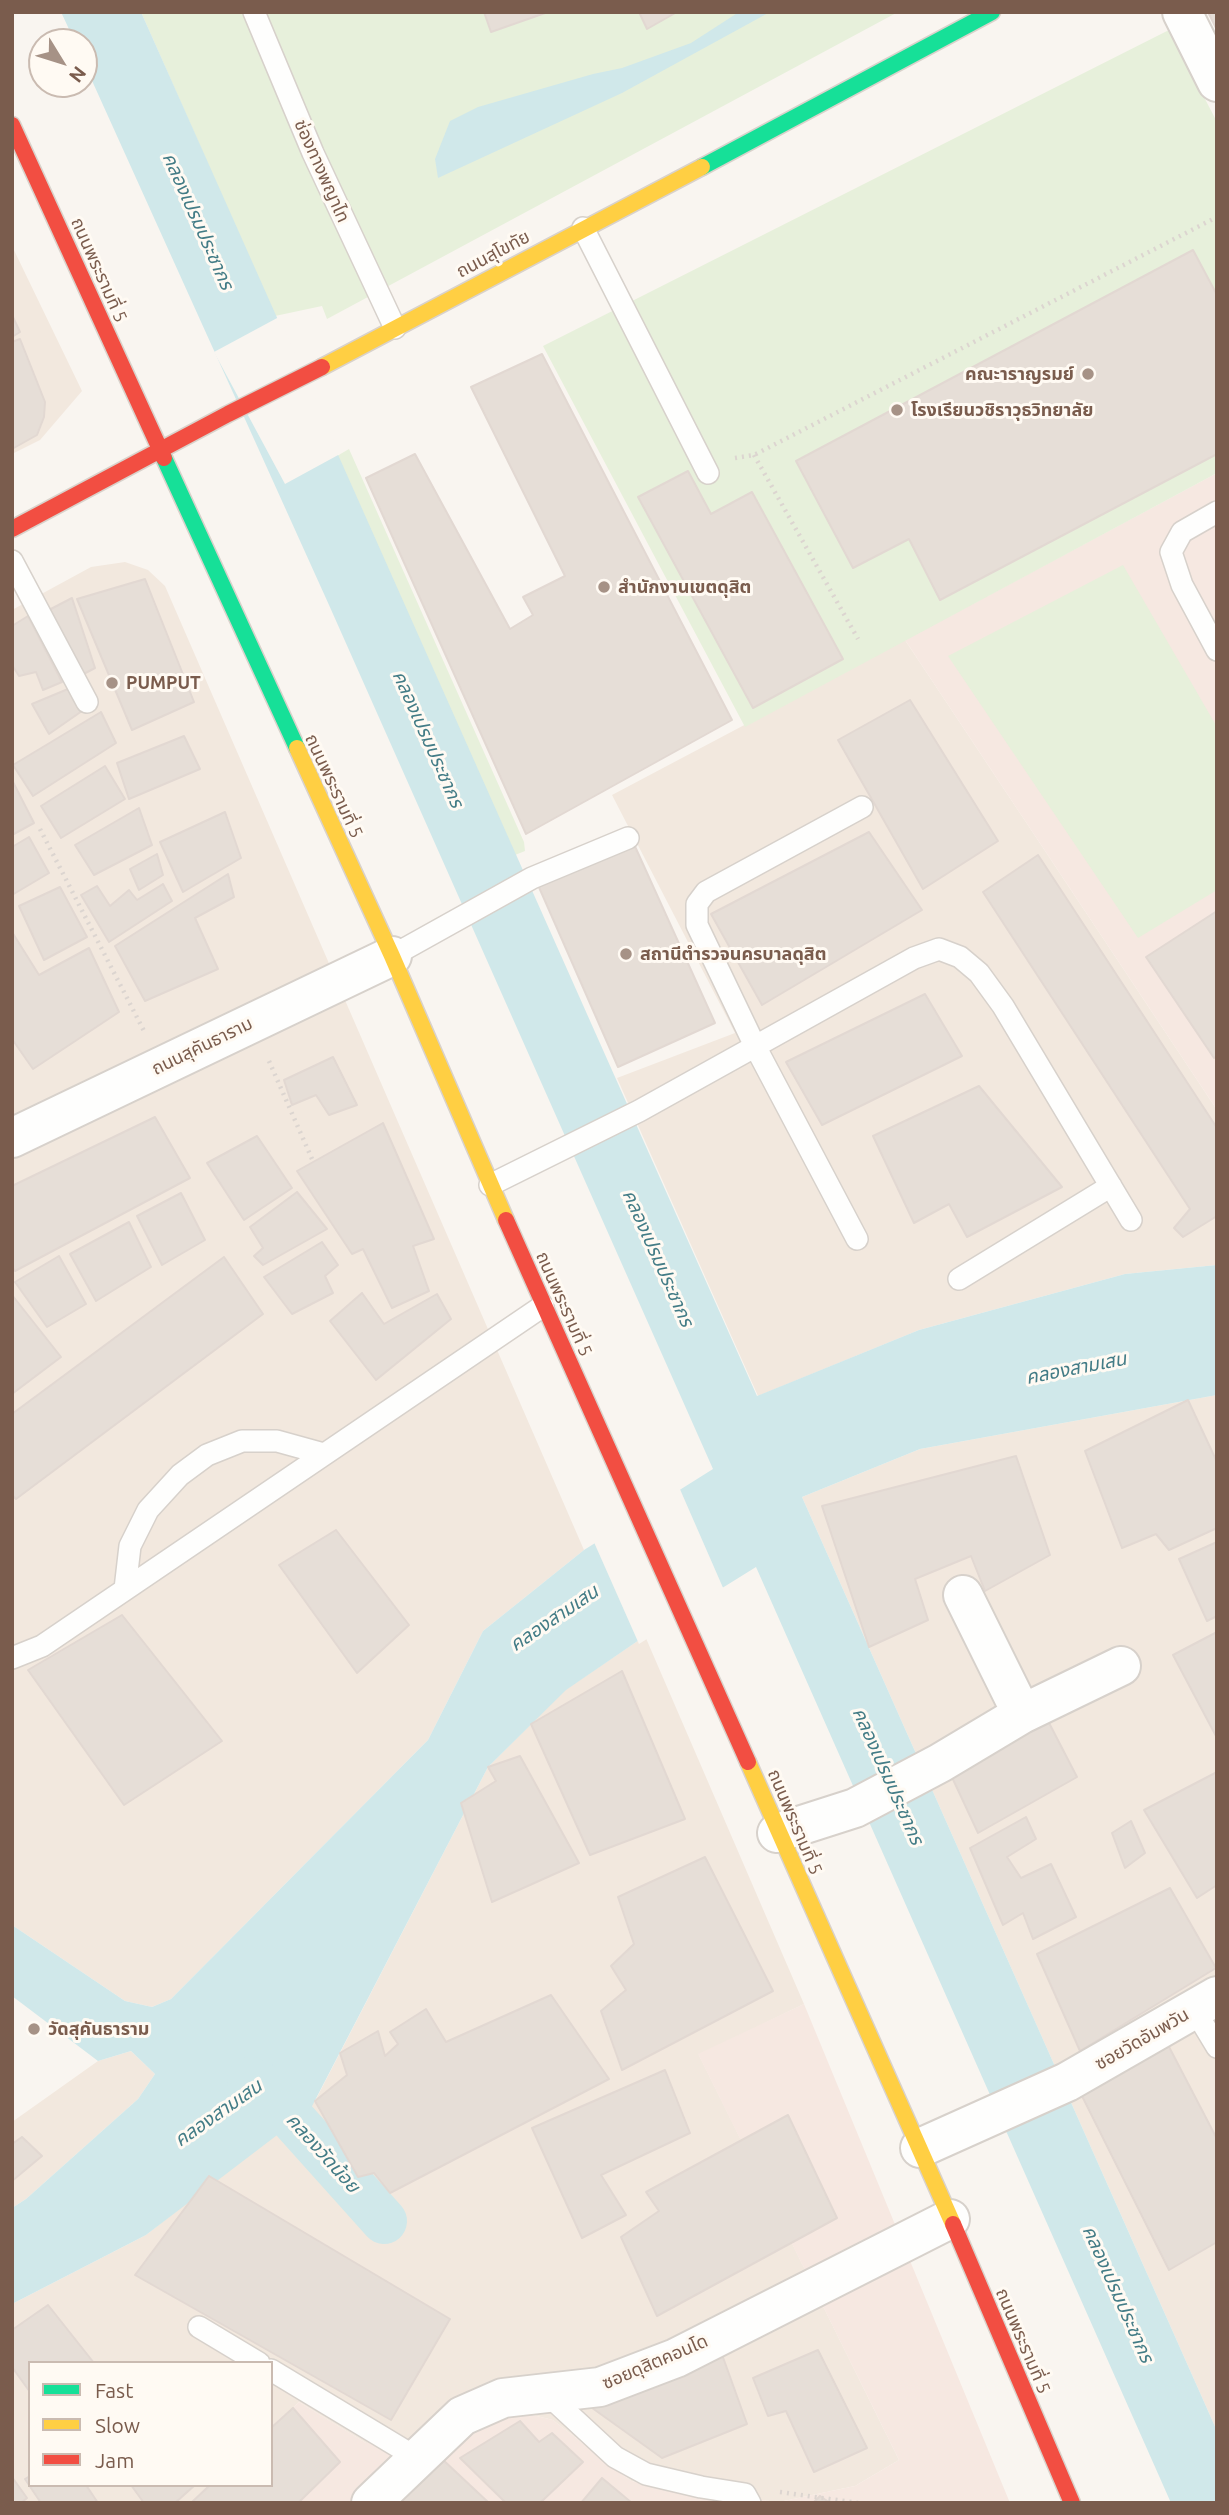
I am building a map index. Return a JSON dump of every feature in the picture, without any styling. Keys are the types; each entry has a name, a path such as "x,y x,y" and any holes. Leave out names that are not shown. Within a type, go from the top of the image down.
{"main road":[{"name":"ถนนสุโขทัย","path":"12,528 349,353 992,12"},
{"name":"ถนนพระรามที่ 5","path":"12,125 392,956 489,1185 920,2148 1072,2503"}],"street":[{"path":"1182,12 1217,82"},
{"name":"ถนนสุคันธาราม","path":"12,1138 392,956"},
{"path":"963,1595 1022,1714"},
{"path":"772,1818 855,1808 940,1763 1022,1714 1121,1666"},
{"name":"ซอยวัดอัมพวัน","path":"920,2148 992,2118 1067,2082 1206,2003"},
{"name":"ซอยดุสิตคอนโด","path":"371,2503 462,2416 503,2398 600,2387 676,2358 950,2219"}],"lane":[{"name":"ช่องทางพญาไท","path":"254,12 313,153 395,328"},
{"path":"583,228 706,468"},
{"path":"1217,512 1182,532 1171,552 1182,585 1217,650"},
{"path":"12,561 87,702"},
{"path":"857,1239 755,1046 698,925 697,904 706,892 862,807"},
{"path":"392,956 532,878 628,838"},
{"path":"489,1185 639,1111 914,958 939,949 960,957 979,973 1003,1006 1131,1220"},
{"path":"960,1279 1111,1186"},
{"path":"12,1658 42,1646 543,1306"},
{"path":"125,1589 130,1546 148,1510 180,1475 207,1455 242,1441 277,1440 324,1454"},
{"path":"1206,2003 1217,2047"},
{"path":"199,2327 256,2361"},
{"path":"273,2371 417,2458"},
{"path":"547,2394 615,2456 646,2474 747,2498"}],"path":[{"path":"706,468 754,455 1217,217"},
{"path":"754,455 858,639"},
{"path":"40,829 162,1066"},
{"path":"251,1022 312,1159"},
{"path":"747,2498 774,2491 858,2503"}],"shaded area":[{"path":"12,246 82,391 40,440 12,454"},
{"path":"1217,473 1217,1110 905,640"},
{"path":"125,562 148,570 165,586 584,1550 483,1631 428,1740 171,1999 152,2007 125,2001 12,1925 12,610 91,567"},
{"path":"905,640 1217,1110 1217,1265 1125,1274 919,1330 758,1396 617,1078 735,1033 612,795"},
{"path":"1217,1395 1217,2431 802,1497 920,1449"},
{"path":"645,1636 804,2004 699,2055 899,2460 855,2486 779,2502 676,2491 631,2481 553,2420 512,2410 469,2438 366,2443 299,2402 273,2427 273,2361 28,2361 28,2487 212,2487 196,2503 12,2503 12,2304 146,2235 315,2101 488,1767 565,1690"},
{"path":"804,2004 1010,2503 196,2503 263,2487 273,2487 273,2427 299,2402 366,2443 460,2443 512,2410 553,2420 631,2481 676,2491 779,2502 855,2486 899,2460 698,2054"},
{"path":"131,2051 155,2074 138,2099 26,2199 12,2208 12,2122 98,2061"}],"green space":[{"path":"141,12 898,12 327,319 322,306 275,316"},
{"name":"โรงเรียนวชิราวุธวิทยาลัย","path":"1169,30 1217,122 1217,473 745,727 543,346"},
{"path":"349,449 524,842 525,851 515,855 337,456"},
{"path":"1123,565 1217,727 1217,890 1138,938 948,656"}],"water":[{"path":"61,12 141,12 757,1396 919,1330 1125,1274 1217,1265 1217,1395 920,1449 802,1497 1217,2431 1217,2503 1171,2503 756,1567 645,1636 566,1690 488,1767 310,2110 146,2235 12,2304 12,2208 26,2199 138,2099 155,2074 131,2051 98,2061 12,1996 12,1925 125,2001 152,2007 171,1999 428,1740 483,1631 584,1550 713,1469 329,605 98,94 98,28 68,28"},
{"path":"739,12 770,12 622,93 438,178 435,159 450,121 478,107 622,68 691,43"}],"pier":[{"path":"279,317 340,454 285,484 214,352"},
{"path":"679,1487 724,1590 639,1644 593,1540"}],"building":[{"path":"484,12 548,12 491,32"},
{"path":"639,12 677,12 647,29"},
{"path":"1208,12 1217,12 1217,30"},
{"name":"คณะาราญรมย์","path":"1193,250 1217,295 1217,454 940,600 909,539 853,568 796,461"},
{"path":"12,315 20,332 12,337"},
{"path":"20,339 45,402 44,417 37,435 12,449 12,342"},
{"name":"สำนักงานเขตดุสิต","path":"542,354 732,720 526,834 366,478 415,454 510,629 533,615 523,597 565,576 471,387"},
{"path":"688,471 711,514 752,492 843,659 753,708 638,497"},
{"path":"145,579 194,702 132,730 77,599"},
{"path":"72,598 95,668 78,677 45,612"},
{"path":"28,616 62,682 43,690 36,672 19,676 12,665 12,626"},
{"path":"68,689 82,711 49,734 32,704"},
{"path":"910,700 998,841 923,889 838,740"},
{"path":"101,712 116,743 33,796 13,765"},
{"path":"184,736 200,769 129,799 117,763"},
{"path":"105,766 125,799 61,838 41,806"},
{"path":"12,780 34,823 12,835"},
{"path":"139,808 152,845 94,875 75,845"},
{"path":"225,812 241,858 183,892 160,842"},
{"path":"869,832 922,910 762,1005 711,914"},
{"path":"29,837 49,873 12,895 12,847"},
{"name":"สถานีตำรวจนครบาลดุสิต","path":"633,842 715,1023 618,1067 538,885"},
{"path":"157,854 163,875 139,890 130,869"},
{"path":"1038,855 1217,1128 1217,1216 1183,1237 1174,1228 1190,1209 983,892"},
{"path":"228,874 234,897 195,918 218,969 145,1001 115,946"},
{"path":"163,884 172,901 109,942 81,895 97,886 110,906 129,890 137,900"},
{"path":"60,887 87,937 44,960 19,906"},
{"path":"1217,911 1217,1056 1214,1058 1146,957"},
{"path":"12,932 39,975 89,948 119,1012 33,1069 12,1039"},
{"path":"925,994 962,1056 822,1125 786,1062"},
{"path":"333,1057 357,1105 329,1115 316,1095 292,1105 284,1080"},
{"path":"979,1086 1062,1187 967,1237 949,1204 914,1223 873,1136"},
{"path":"155,1117 190,1178 15,1271 12,1267 12,1186"},
{"path":"383,1123 434,1239 413,1246 429,1291 392,1308 363,1249 352,1254 297,1171"},
{"path":"257,1136 292,1188 244,1220 207,1163"},
{"path":"297,1192 327,1229 263,1265 254,1256 263,1248 250,1227"},
{"path":"181,1193 205,1240 162,1265 137,1216"},
{"path":"129,1222 151,1267 96,1301 70,1254"},
{"path":"322,1242 338,1265 325,1276 333,1293 292,1314 264,1277"},
{"path":"59,1256 86,1304 47,1327 15,1282"},
{"path":"224,1257 263,1314 16,1499 12,1495 12,1414"},
{"path":"362,1293 384,1324 437,1294 451,1319 376,1380 330,1321"},
{"path":"12,1295 61,1357 12,1394"},
{"path":"1188,1400 1217,1462 1217,1528 1169,1550 1156,1534 1122,1548 1085,1451"},
{"path":"1016,1456 1050,1555 985,1591 971,1556 915,1579 928,1620 869,1647 822,1506"},
{"path":"336,1530 409,1625 357,1673 279,1565"},
{"path":"1217,1542 1217,1616 1207,1621 1179,1559"},
{"path":"122,1615 222,1741 124,1805 28,1670"},
{"path":"1217,1632 1217,1738 1173,1655"},
{"path":"622,1671 685,1819 590,1855 531,1724"},
{"path":"1047,1719 1077,1777 978,1833 950,1773"},
{"path":"520,1756 579,1863 492,1902 461,1803 496,1781 488,1767"},
{"path":"1217,1772 1217,1885 1197,1898 1144,1810"},
{"path":"1026,1817 1036,1839 1007,1857 1021,1878 1051,1864 1076,1917 1033,1939 1023,1913 1003,1925 970,1848"},
{"path":"1131,1821 1145,1853 1125,1868 1112,1833"},
{"path":"705,1857 773,1991 622,2070 601,2011 626,1990 611,1966 634,1944 618,1897"},
{"path":"1170,1888 1216,1968 1080,2051 1037,1954"},
{"path":"551,1995 609,2079 390,2193 374,2173 358,2177 315,2101 347,2075 340,2053 378,2031 385,2056 398,2044 390,2032 426,2009 446,2042"},
{"path":"1167,2043 1217,2139 1217,2242 1169,2270 1080,2092"},
{"path":"665,2070 690,2133 601,2175 626,2215 582,2238 532,2128"},
{"path":"788,2115 837,2218 657,2316 621,2237 659,2211 646,2192"},
{"path":"22,2137 42,2156 12,2181 12,2144"},
{"path":"209,2176 450,2319 391,2420 135,2275"},
{"path":"48,2305 92,2361 28,2361 28,2389 12,2367 12,2330"},
{"path":"720,2349 747,2424 662,2458 588,2405"},
{"path":"818,2350 867,2448 814,2472 786,2411 768,2416 753,2378"},
{"path":"293,2408 340,2462 298,2503 191,2503 208,2487 273,2487 273,2426"},
{"path":"520,2421 539,2442 552,2433 583,2462 540,2503 506,2503 460,2458"},
{"path":"441,2458 489,2503 394,2503"},
{"path":"12,2477 27,2498 21,2503 12,2503"},
{"path":"602,2478 632,2503 581,2503"},
{"path":"30,2487 87,2487 98,2503 41,2503"},
{"path":"132,2487 193,2487 175,2503 144,2503"},
{"path":"820,2496 830,2503 813,2503"}],"waterway":[{"name":"คลองวัดน้อย","path":"250,2080 263,2086 384,2221"}],"traffic: fast":[{"path":"702,167 992,12"},
{"path":"164,458 297,748"}],"traffic: slow":[{"path":"322,367 702,167"},
{"path":"297,748 392,956 506,1220"},
{"path":"748,1762 953,2224"}],"traffic: jam":[{"path":"12,125 164,458"},
{"path":"12,529 322,367"},
{"path":"506,1220 748,1762"},
{"path":"953,2224 1072,2503"}],"place":[{"name":"คณะาราญรมย์","path":"1088,374"},
{"name":"โรงเรียนวชิราวุธวิทยาลัย","path":"897,410"},
{"name":"สำนักงานเขตดุสิต","path":"604,587"},
{"name":"PUMPUT","path":"112,683"},
{"name":"สถานีตำรวจนครบาลดุสิต","path":"626,954"},
{"name":"วัดสุคันธาราม","path":"34,2029"}],"water label":[{"name":"คลองเปรมประชากร","path":"198,221"},
{"name":"คลองเปรมประชากร","path":"428,739"},
{"name":"คลองเปรมประชากร","path":"658,1258"},
{"name":"คลองสามเสน","path":"1076,1368"},
{"name":"คลองสามเสน","path":"554,1618"},
{"name":"คลองเปรมประชากร","path":"888,1776"},
{"name":"คลองสามเสน","path":"218,2113"},
{"name":"คลองเปรมประชากร","path":"1118,2294"}]}
